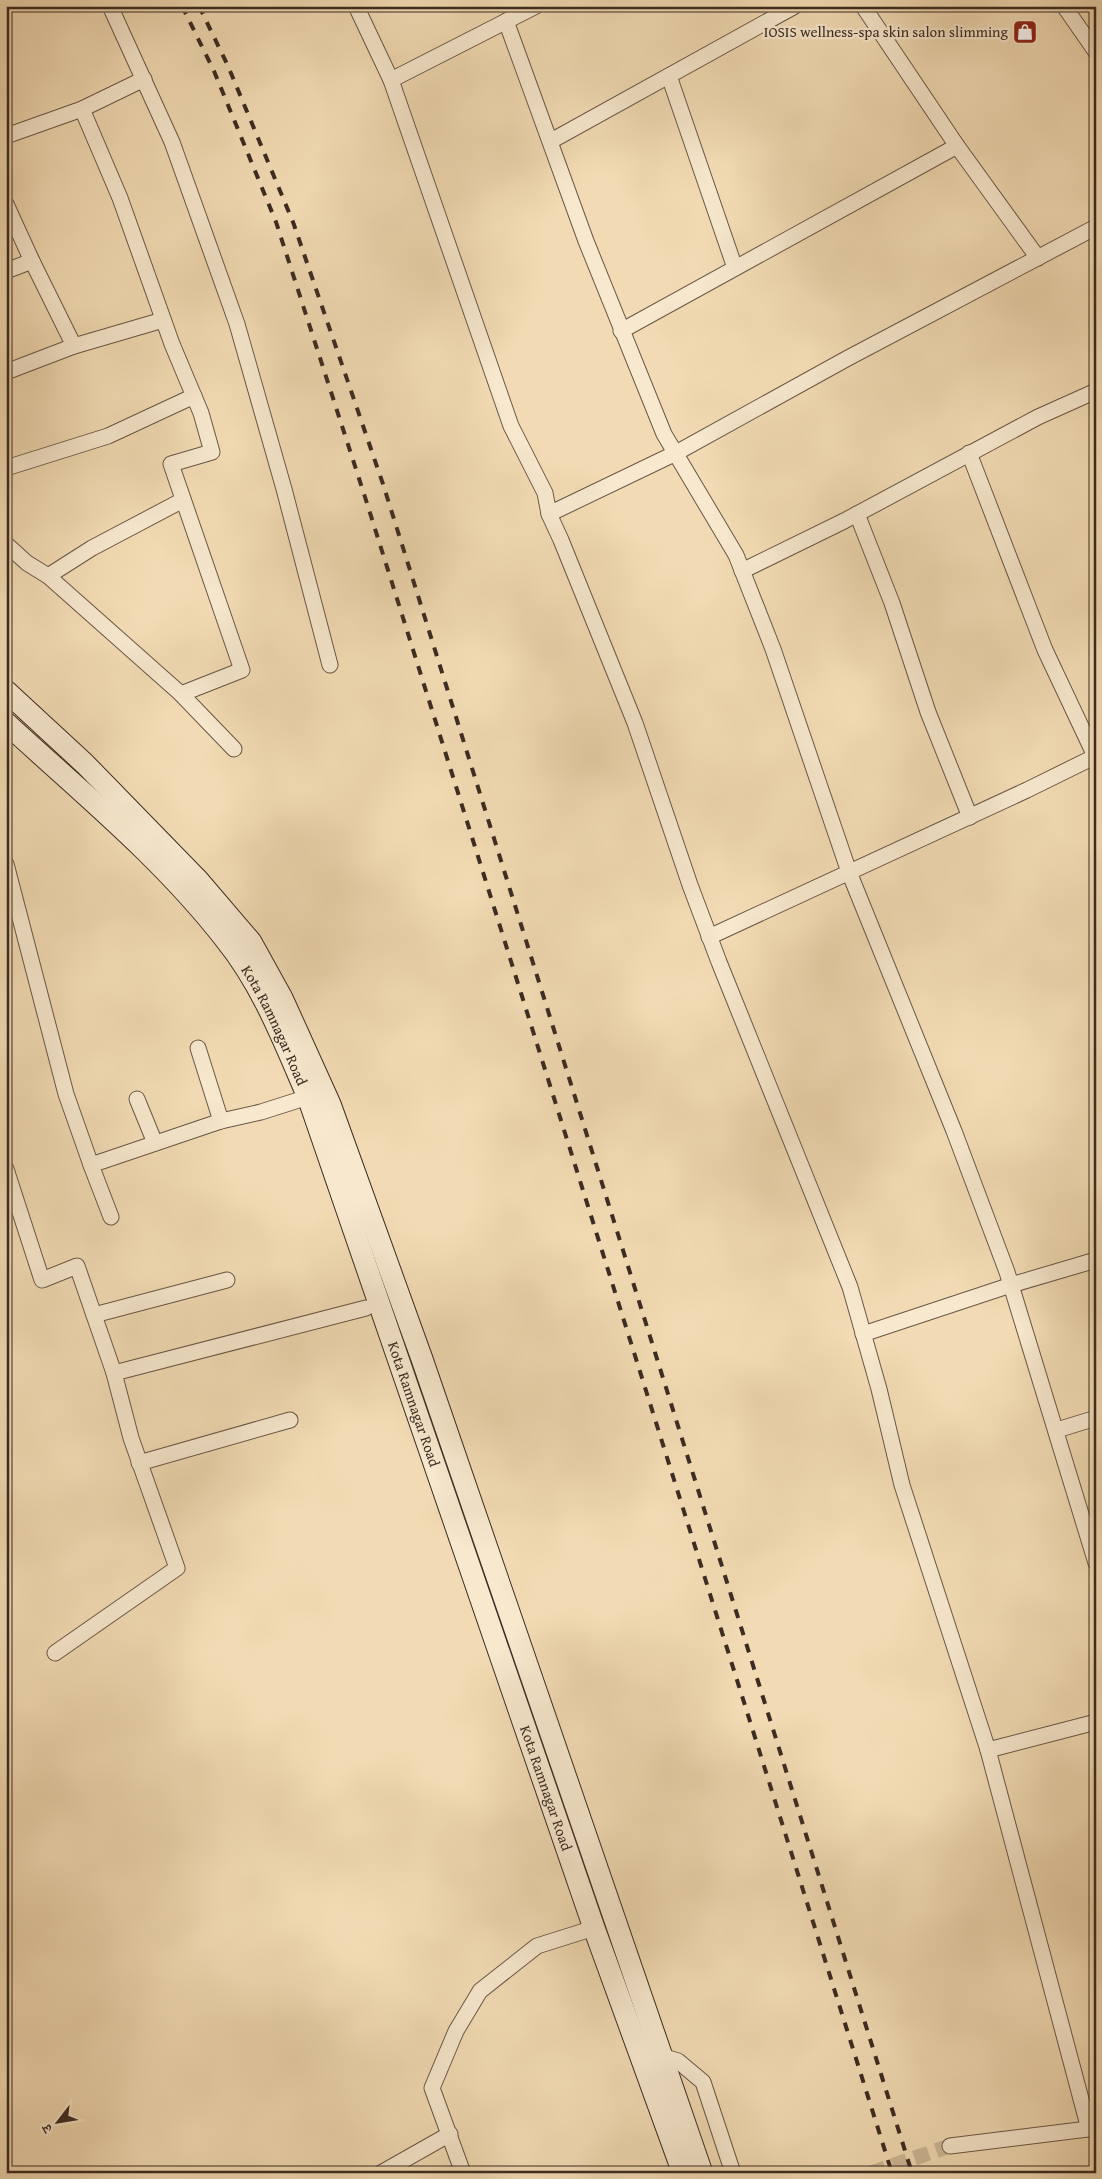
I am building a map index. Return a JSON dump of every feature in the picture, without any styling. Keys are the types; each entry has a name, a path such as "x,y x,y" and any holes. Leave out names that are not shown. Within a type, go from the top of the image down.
{"street":[{"path":"110,6 172,142 237,324 284,489 330,665"},
{"path":"356,6 391,80 511,426 545,493 549,514 635,723 709,937 786,1133 850,1287 902,1485 988,1750 1092,2128 950,2146"},
{"path":"391,80 536,6"},
{"path":"551,141 795,6"},
{"path":"863,6 957,146 1038,258"},
{"path":"1064,6 1096,52"},
{"path":"506,21 586,241 664,434 736,555 773,649 849,872 950,1122 1011,1285 1096,1563"},
{"path":"669,76 735,268"},
{"path":"6,136 82,109 144,80"},
{"path":"82,109 120,198 163,320 201,413 212,452 171,464 242,670 181,694"},
{"path":"621,331 957,146"},
{"path":"6,204 74,346"},
{"path":"549,514 676,454 848,358 1096,227"},
{"path":"6,271 32,261"},
{"path":"6,372 74,346 163,320"},
{"path":"6,468 108,436 194,396"},
{"path":"742,571 857,514 969,453 1094,398"},
{"path":"709,937 1095,756 1045,650 969,453"},
{"path":"48,576 101,543 183,500"},
{"path":"857,514 892,603 928,712 970,816"},
{"path":"6,544 27,563 48,576 181,694 234,749"},
{"path":"6,691 85,764 198,880 251,942 282,998 330,1104 416,1340 702,2173"},
{"name":"Kota Ramnagar Road","path":"6,722 155,860 226,940 268,1006 308,1097 594,1928 683,2173"},
{"path":"6,864 66,1094 112,1217"},
{"path":"198,1048 221,1121"},
{"path":"91,1165 221,1121 261,1112 308,1097"},
{"path":"137,1099 155,1143"},
{"path":"6,1169 42,1280 77,1266 114,1373 139,1463 177,1568 54,1653"},
{"path":"863,1334 1011,1285 1096,1260"},
{"path":"94,1315 227,1280"},
{"path":"114,1373 366,1308"},
{"path":"1056,1430 1096,1418"},
{"path":"139,1463 290,1420"},
{"path":"988,1750 1096,1722"},
{"path":"463,2173 432,2088 456,2031 480,1991 538,1946 594,1928"},
{"path":"627,2020 648,2014"},
{"path":"662,2056 678,2061 703,2082 733,2173"},
{"path":"381,2173 450,2134"}],"tunnel":[{"path":"871,2173 950,2146"}],"railway":[{"path":"182,6 214,71 276,222 365,497 892,2173"},
{"path":"199,6 228,66 293,222 383,484 912,2173"}],"place":[{"name":"IOSIS wellness-spa skin salon slimming","path":"1025,32"}]}
